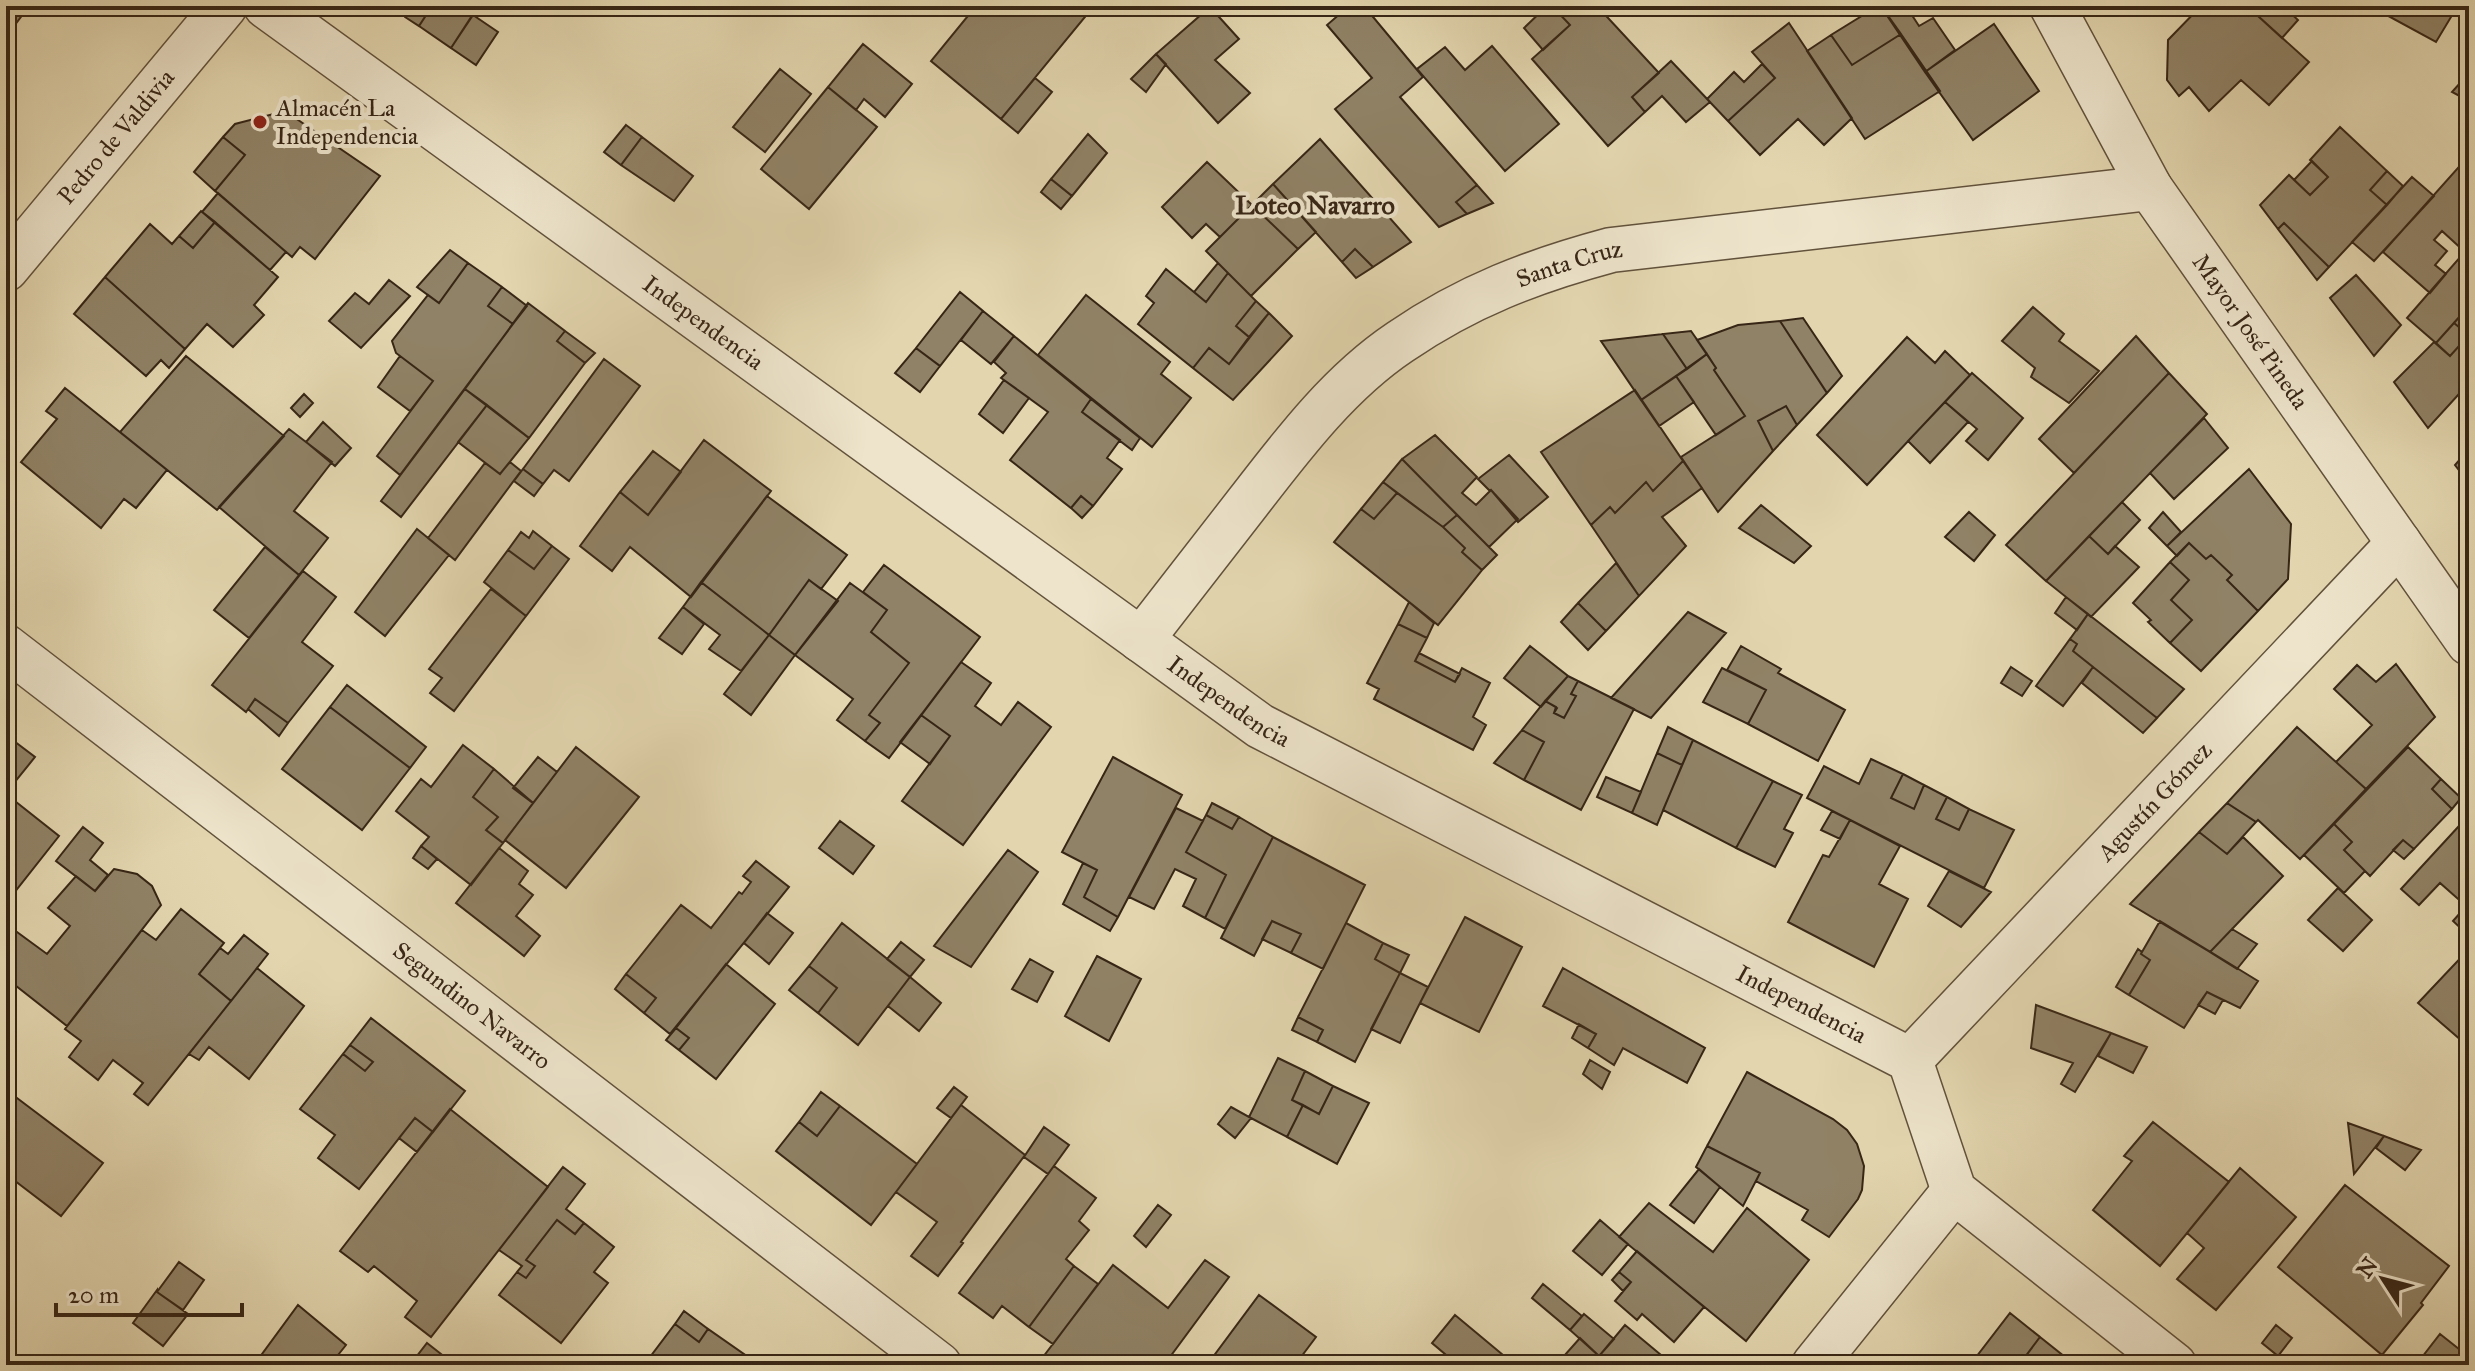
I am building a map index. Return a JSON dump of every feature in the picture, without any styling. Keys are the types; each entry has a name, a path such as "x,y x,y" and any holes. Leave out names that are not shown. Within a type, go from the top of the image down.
{"street":[{"name":"Pedro de Valdivia","path":"6,269 225,6"},
{"name":"Independencia","path":"266,6 1260,726 1910,1060"},
{"name":"Mayor José Pineda","path":"2054,7 2150,188 2469,643"},
{"name":"Santa Cruz","path":"1141,640 1287,452 1342,390 1397,343 1451,310 1510,281 1611,250 2150,188"},
{"name":"Agustín Gómez","path":"1910,1060 2399,543"},
{"name":"Segundino Navarro","path":"6,647 939,1365"},
{"path":"1910,1060 1954,1191 2174,1365"},
{"path":"1814,1365 1954,1191"}],"building":[{"path":"6,6 29,6 6,37"},
{"path":"404,6 432,6 419,26 405,17"},
{"path":"432,6 468,6 475,11 451,48 419,26"},
{"path":"976,6 1094,6 1001,119 931,61"},
{"path":"1349,6 1364,6 1423,77 1400,97 1477,185 1456,202 1467,214 1439,227 1335,109 1372,78 1327,25"},
{"path":"1547,6 1552,6 1570,25 1543,50 1524,28"},
{"path":"1552,6 1597,6 1659,73 1632,97 1645,112 1608,146 1532,59 1570,25"},
{"path":"1878,6 1901,34 1852,65 1831,35"},
{"path":"1892,6 1906,6 1919,26 1933,18 1955,50 1925,72 1884,11"},
{"path":"2201,6 2247,6 2309,62 2269,105 2241,80 2209,111 2189,87 2179,96 2167,80 2168,40"},
{"path":"2247,6 2283,6 2298,20 2282,38"},
{"path":"2370,6 2456,6 2457,7 2436,42"},
{"path":"1210,7 1239,39 1215,60 1250,93 1218,123 1156,54"},
{"path":"473,15 498,32 476,65 451,48"},
{"path":"1789,23 1852,118 1824,145 1798,119 1760,155 1728,121 1775,78 1752,52"},
{"path":"1994,24 2039,91 1973,140 1925,72"},
{"path":"1901,34 1940,91 1865,139 1807,51 1831,35 1852,65"},
{"path":"863,44 912,84 885,117 864,99 856,110 828,87"},
{"path":"1492,46 1559,124 1505,171 1417,69 1445,47 1465,70"},
{"path":"1156,54 1166,64 1146,92 1131,79"},
{"path":"1671,61 1710,102 1686,122 1662,96 1645,112 1632,97"},
{"path":"1762,64 1775,78 1728,121 1707,99 1734,72 1744,82"},
{"path":"780,69 811,94 765,152 733,127"},
{"path":"2469,73 2469,101 2452,92"},
{"path":"1035,78 1052,92 1018,133 1001,119"},
{"path":"828,87 877,127 809,209 761,169"},
{"path":"285,111 380,176 315,259 300,247 292,257 215,191 245,155 223,137 235,124"},
{"path":"626,125 642,137 621,165 604,152"},
{"path":"2340,127 2387,171 2370,190 2387,205 2329,267 2284,223 2278,229 2260,205 2289,175 2310,195 2328,177 2310,160"},
{"path":"1088,134 1107,153 1072,196 1051,179"},
{"path":"223,137 245,155 215,191 194,172"},
{"path":"642,137 693,176 674,201 621,165"},
{"path":"1320,139 1411,242 1373,267 1355,249 1342,262 1273,184"},
{"path":"2465,160 2469,163 2469,247 2465,252 2442,231 2434,240 2447,251 2435,265 2446,274 2430,293 2383,252"},
{"path":"2312,161 2328,177 2310,195 2294,180"},
{"path":"1207,162 1252,205 1220,237 1206,224 1192,238 1162,207"},
{"path":"2387,171 2403,186 2387,205 2370,190"},
{"path":"2412,177 2434,196 2374,261 2352,242"},
{"path":"1051,179 1072,196 1061,209 1041,192"},
{"path":"1273,184 1316,232 1298,249 1252,205"},
{"path":"1477,185 1493,203 1467,214 1456,202"},
{"path":"218,193 286,252 270,270 202,212"},
{"path":"1252,205 1298,249 1251,296 1206,251"},
{"path":"201,211 215,222 193,248 179,236"},
{"path":"215,222 278,277 254,305 264,315 233,347 207,324 185,349 105,277 150,224 172,244 179,236 193,248"},
{"path":"2284,223 2329,267 2317,280 2278,229"},
{"path":"2469,247 2469,306 2436,343 2407,318"},
{"path":"1355,249 1373,267 1356,278 1342,262"},
{"path":"450,250 468,263 439,303 417,287"},
{"path":"468,263 502,287 488,306 513,324 400,475 377,456 433,381 396,353 392,341 428,295 439,303"},
{"path":"1218,263 1228,273 1206,302 1194,292"},
{"path":"1166,269 1206,302 1228,273 1256,301 1236,326 1249,337 1229,364 1209,348 1193,368 1138,324 1154,303 1146,296"},
{"path":"2356,275 2401,325 2374,356 2330,298"},
{"path":"105,277 185,349 169,368 161,360 146,376 74,314"},
{"path":"389,280 410,296 361,348 329,321 355,293 369,304"},
{"path":"502,287 527,306 513,324 488,306"},
{"path":"960,292 983,311 940,366 916,348"},
{"path":"1086,295 1170,362 1161,374 1191,398 1152,447 1038,355"},
{"path":"1256,301 1269,313 1249,337 1236,326"},
{"path":"528,303 565,331 557,341 585,363 529,438 465,389"},
{"path":"2469,306 2469,335 2454,323"},
{"path":"2033,307 2064,334 2059,341 2099,371 2069,403 2031,377 2035,368 2002,341"},
{"path":"983,311 1014,336 991,364 961,340"},
{"path":"1269,313 1292,336 1233,400 1193,368 1209,348 1229,364"},
{"path":"1803,318 1842,376 1827,393 1780,321"},
{"path":"1780,321 1827,393 1797,425 1786,406 1758,421 1773,451 1718,512 1681,457 1745,416 1697,340 1738,325"},
{"path":"2454,323 2469,335 2450,356 2436,343"},
{"path":"565,331 595,353 585,363 557,341"},
{"path":"1691,331 1707,354 1687,369 1663,334"},
{"path":"1663,334 1687,369 1641,400 1601,341"},
{"path":"2469,335 2469,383 2428,428 2394,382 2434,342 2450,356"},
{"path":"1014,336 1091,399 1082,412 1120,440 1107,458 1122,469 1093,506 1081,496 1071,508 1010,460 1048,412 1001,378 1006,373 994,362"},
{"path":"2136,336 2169,373 2074,473 2039,439"},
{"path":"1907,337 1935,363 1945,351 1970,375 1867,485 1817,435"},
{"path":"916,348 940,366 920,392 895,373"},
{"path":"1707,354 1745,416 1716,435 1676,376"},
{"path":"186,356 284,436 217,510 120,432"},
{"path":"400,356 433,381 410,411 378,387"},
{"path":"604,359 640,386 569,481 554,470 543,484 523,469"},
{"path":"1972,373 2023,418 1988,460 1966,441 1977,429 1945,402"},
{"path":"2169,373 2207,414 2046,581 2006,545"},
{"path":"1676,376 1694,402 1659,426 1641,400"},
{"path":"1004,380 1029,398 1003,433 979,414"},
{"path":"65,388 167,470 136,508 124,499 101,528 21,462 57,419 46,411"},
{"path":"465,389 487,405 401,517 381,501"},
{"path":"1635,390 1683,461 1653,491 1646,482 1615,513 1610,507 1591,525 1541,452"},
{"path":"304,394 313,403 300,417 291,408"},
{"path":"1091,399 1140,438 1132,450 1082,412"},
{"path":"1945,402 1968,422 1930,463 1908,441"},
{"path":"487,405 529,438 500,474 458,442"},
{"path":"1786,406 1797,425 1773,451 1758,421"},
{"path":"2204,418 2228,448 2174,499 2150,473"},
{"path":"323,422 351,448 335,466 306,442"},
{"path":"289,429 332,462 294,511 328,538 299,575 219,507"},
{"path":"1435,435 1477,477 1462,493 1476,505 1491,490 1518,519 1489,547 1402,459"},
{"path":"704,440 771,491 691,597 630,547 612,571 580,546 620,492 648,515"},
{"path":"2469,449 2469,483 2455,465"},
{"path":"653,451 681,472 648,515 620,492"},
{"path":"1509,455 1548,497 1518,522 1478,479"},
{"path":"1402,459 1457,515 1443,527 1383,482"},
{"path":"1683,461 1702,488 1662,517 1686,546 1639,596 1591,525 1610,507 1615,513 1646,482 1653,491"},
{"path":"510,462 521,471 455,560 428,538 485,463 500,474"},
{"path":"523,469 543,484 534,496 514,481"},
{"path":"2249,469 2291,524 2288,579 2258,611 2227,580 2232,575 2211,555 2206,559 2189,543 2177,556 2167,546"},
{"path":"1383,482 1397,493 1374,519 1361,509"},
{"path":"1397,493 1443,527 1465,548 1462,552 1482,570 1438,625 1334,542 1361,509 1374,519"},
{"path":"767,496 847,555 821,589 809,580 769,635 701,582"},
{"path":"1081,496 1093,506 1082,518 1071,508"},
{"path":"2122,502 2140,520 2108,554 2089,536"},
{"path":"1761,505 1811,546 1794,563 1739,528"},
{"path":"1969,512 1995,535 1974,561 1945,537"},
{"path":"2163,512 2181,532 2167,546 2149,528"},
{"path":"1457,515 1497,555 1482,570 1462,552 1465,548 1443,527"},
{"path":"417,529 449,555 385,636 355,612"},
{"path":"533,531 552,546 534,569 508,550 521,532 529,538"},
{"path":"2089,536 2108,554 2115,546 2139,567 2091,617 2046,581"},
{"path":"2189,543 2206,559 2211,555 2232,575 2227,580 2258,611 2201,671 2170,643 2192,620 2171,600 2189,580 2170,562"},
{"path":"552,546 569,559 526,616 484,582 508,550 534,569"},
{"path":"265,547 299,575 249,638 214,610"},
{"path":"2170,562 2189,580 2171,600 2192,620 2170,643 2133,603"},
{"path":"1616,563 1639,596 1606,631 1578,603"},
{"path":"884,565 980,637 889,758 865,741 880,723 869,715 909,663 871,632 887,610 863,592"},
{"path":"303,571 336,597 302,642 333,666 288,723 255,699 246,712 212,685"},
{"path":"809,580 838,601 795,655 769,635"},
{"path":"701,582 769,635 741,671 709,649 720,635 683,607"},
{"path":"850,583 887,610 871,632 909,663 869,715 880,723 865,741 837,720 853,699 795,655"},
{"path":"491,589 526,616 454,711 430,693 442,678 429,669"},
{"path":"2066,597 2088,614 2077,630 2055,613"},
{"path":"1409,602 1434,623 1427,638 1398,624"},
{"path":"1578,603 1606,631 1588,650 1561,622"},
{"path":"683,607 704,624 682,654 659,638"},
{"path":"1688,612 1726,633 1651,718 1611,698"},
{"path":"2088,614 2184,689 2157,718 2073,651 2077,644 2070,639"},
{"path":"1398,624 1427,638 1415,661 1455,682 1462,668 1490,683 1473,717 1486,725 1473,750 1374,699 1379,689 1367,683"},
{"path":"769,635 795,655 751,715 724,694"},
{"path":"2070,639 2077,644 2073,651 2093,667 2063,706 2036,686"},
{"path":"1530,646 1568,676 1541,707 1504,678"},
{"path":"1741,646 1781,669 1778,673 1845,710 1818,761 1748,724 1766,690 1727,670"},
{"path":"1419,653 1460,674 1455,682 1415,661"},
{"path":"961,662 991,683 975,706 1001,725 1018,702 1051,727 963,845 902,801 950,736 921,715"},
{"path":"2396,664 2435,717 2366,789 2336,762 2372,725 2334,689 2357,665 2376,682"},
{"path":"2011,667 2032,681 2022,696 2001,683"},
{"path":"2093,667 2157,718 2143,733 2082,683"},
{"path":"1722,668 1766,690 1748,724 1703,702"},
{"path":"1568,676 1578,681 1571,694 1576,696 1564,718 1554,713 1556,707 1545,701"},
{"path":"1578,681 1634,709 1581,810 1524,780 1544,742 1522,730 1545,701 1557,708 1554,713 1564,718 1576,696 1571,694"},
{"path":"347,685 426,747 410,768 330,707"},
{"path":"255,699 288,723 279,736 248,709"},
{"path":"330,707 410,768 362,830 282,769"},
{"path":"921,715 950,736 930,764 900,742"},
{"path":"1668,727 1693,740 1682,765 1657,753"},
{"path":"2297,727 2366,789 2300,859 2258,820 2256,822 2227,803"},
{"path":"1522,730 1544,742 1524,780 1494,763"},
{"path":"6,735 35,757 6,793"},
{"path":"1693,740 1773,781 1736,848 1663,810"},
{"path":"463,745 494,769 473,797 498,817 486,830 503,843 471,885 421,846 429,837 396,811 421,779 431,787"},
{"path":"576,747 639,797 566,888 505,840"},
{"path":"2408,747 2441,779 2432,789 2452,809 2414,849 2403,840 2370,876 2344,850 2352,842 2334,824"},
{"path":"1657,753 1682,765 1657,825 1632,813"},
{"path":"538,757 557,772 533,803 513,788"},
{"path":"1113,757 1182,795 1118,917 1084,897 1097,870 1062,852"},
{"path":"1871,759 1903,774 1891,798 1914,809 1924,785 1947,797 1936,819 1959,830 1969,809 2014,830 1984,888 1807,798 1824,766 1859,784"},
{"path":"494,769 533,803 503,843 486,830 498,817 473,797"},
{"path":"1903,774 1924,785 1914,809 1891,798"},
{"path":"1606,777 1641,792 1632,813 1597,797"},
{"path":"2441,779 2461,798 2452,809 2432,789"},
{"path":"1773,781 1802,795 1784,829 1793,833 1775,867 1736,848"},
{"path":"6,794 59,836 6,903"},
{"path":"1947,797 1969,809 1959,830 1936,819"},
{"path":"1212,803 1239,817 1232,829 1206,815"},
{"path":"2227,803 2256,822 2227,854 2199,832"},
{"path":"1176,808 1203,821 1186,852 1226,875 1205,918 1183,906 1196,879 1175,869 1154,909 1129,897"},
{"path":"1832,811 1850,820 1840,839 1821,830"},
{"path":"1206,815 1232,829 1239,817 1273,837 1225,929 1205,918 1226,875 1186,852"},
{"path":"1850,820 1900,846 1879,884 1908,899 1874,967 1788,922 1823,855 1829,857"},
{"path":"840,821 874,846 853,874 819,848"},
{"path":"2334,824 2352,842 2344,850 2365,871 2344,893 2304,855"},
{"path":"2459,826 2469,835 2469,903 2466,906 2440,883 2419,905 2401,889"},
{"path":"83,827 103,843 90,860 108,875 95,891 56,861"},
{"path":"2199,832 2227,854 2243,837 2283,876 2210,952 2130,904"},
{"path":"1273,837 1365,885 1323,969 1291,953 1301,934 1272,921 1254,956 1221,938"},
{"path":"2403,840 2414,849 2404,859 2393,850"},
{"path":"421,846 437,859 428,869 413,858"},
{"path":"499,848 528,871 519,884 533,895 516,916 540,936 524,956 456,903"},
{"path":"1008,850 1038,872 971,967 934,946"},
{"path":"756,861 789,887 670,1034 644,1013 656,998 626,974 681,905 711,928 739,892 742,894 751,882 743,876"},
{"path":"1083,863 1097,870 1084,897 1118,917 1110,931 1063,904"},
{"path":"114,869 137,874 152,886 161,905 67,1026 6,978 6,924 47,954 70,926 48,908 76,876 95,891"},
{"path":"1949,871 1991,892 1961,927 1928,906"},
{"path":"2338,888 2372,920 2343,951 2308,920"},
{"path":"2469,903 2469,936 2453,921"},
{"path":"181,909 224,943 199,974 231,1001 148,1105 134,1094 143,1083 113,1060 98,1080 69,1057 81,1041 65,1029 142,930 156,940"},
{"path":"767,913 793,933 769,964 744,943"},
{"path":"1465,917 1522,947 1479,1032 1420,1003"},
{"path":"1272,921 1301,934 1291,953 1262,939"},
{"path":"2160,921 2258,981 2240,1008 2207,992 2184,1028 2129,995 2150,960 2141,954"},
{"path":"842,923 910,977 858,1045 818,1013 837,988 809,966"},
{"path":"1346,923 1383,943 1375,959 1400,973 1355,1062 1317,1042 1323,1030 1298,1017"},
{"path":"2232,929 2257,944 2237,969 2210,952"},
{"path":"244,935 268,954 231,1001 199,974 220,948 228,954"},
{"path":"901,942 924,960 910,977 887,959"},
{"path":"1383,943 1409,955 1400,973 1375,959"},
{"path":"2138,949 2150,960 2129,995 2116,987"},
{"path":"2469,949 2469,1047 2418,1003"},
{"path":"1097,956 1141,979 1109,1041 1065,1016"},
{"path":"1030,959 1053,972 1037,1002 1012,989"},
{"path":"726,964 775,1004 716,1079 679,1050 689,1038 676,1028"},
{"path":"809,966 837,988 818,1013 789,990"},
{"path":"257,968 304,1006 249,1079 209,1047 199,1060 189,1054"},
{"path":"1563,968 1705,1048 1687,1083 1623,1048 1614,1065 1588,1048 1596,1034 1543,1006"},
{"path":"1400,973 1428,987 1400,1043 1371,1029"},
{"path":"626,974 656,998 644,1013 615,989"},
{"path":"910,977 941,1003 919,1031 888,1006"},
{"path":"2207,992 2223,1000 2215,1014 2198,1005"},
{"path":"2036,1005 2111,1033 2075,1092 2061,1084 2073,1063 2031,1048"},
{"path":"1298,1017 1323,1030 1317,1042 1292,1030"},
{"path":"371,1018 465,1091 433,1132 415,1118 359,1189 318,1158 335,1135 300,1109 343,1054 365,1071 373,1062 350,1045"},
{"path":"1579,1024 1596,1034 1588,1048 1572,1038"},
{"path":"676,1028 689,1038 679,1050 666,1040"},
{"path":"2111,1033 2147,1047 2133,1073 2098,1056"},
{"path":"350,1045 373,1062 365,1071 343,1054"},
{"path":"1278,1058 1305,1071 1292,1100 1303,1105 1287,1137 1249,1117"},
{"path":"1590,1060 1610,1072 1602,1089 1583,1074"},
{"path":"1305,1071 1333,1086 1319,1114 1292,1100"},
{"path":"1747,1072 1833,1119 1847,1130 1857,1144 1864,1166 1862,1190 1829,1237 1802,1220 1808,1210 1756,1181 1760,1173 1707,1146"},
{"path":"1333,1086 1369,1103 1337,1164 1287,1137 1303,1105 1319,1114"},
{"path":"954,1087 967,1097 951,1118 937,1108"},
{"path":"821,1092 840,1106 817,1136 799,1122"},
{"path":"13,1095 103,1163 61,1216 6,1174 6,1104"},
{"path":"961,1105 1025,1155 938,1276 911,1256 937,1222 896,1192"},
{"path":"840,1106 917,1164 871,1225 776,1151 799,1122 817,1136"},
{"path":"1231,1107 1251,1118 1235,1138 1218,1124"},
{"path":"450,1109 548,1187 431,1337 405,1317 417,1301 374,1266 368,1272 340,1251"},
{"path":"415,1118 433,1132 417,1152 399,1138"},
{"path":"2153,1122 2229,1182 2160,1266 2093,1210 2132,1161 2124,1156"},
{"path":"2348,1123 2384,1136 2354,1174"},
{"path":"1044,1127 1069,1145 1048,1174 1024,1157"},
{"path":"2384,1136 2421,1150 2405,1170 2376,1148"},
{"path":"1707,1146 1760,1173 1743,1206 1696,1167"},
{"path":"1054,1166 1096,1198 1079,1221 1089,1230 1066,1259 1074,1266 1029,1327 1002,1306 993,1318 959,1293"},
{"path":"563,1167 585,1184 566,1209 584,1223 575,1234 557,1220 526,1260 535,1266 526,1278 517,1272 522,1266 499,1250"},
{"path":"2240,1168 2296,1217 2216,1310 2177,1279 2204,1248 2187,1233"},
{"path":"1699,1169 1720,1187 1694,1223 1670,1205"},
{"path":"2345,1185 2449,1266 2421,1303 2423,1305 2382,1355 2278,1267"},
{"path":"1649,1203 1713,1252 1747,1208 1809,1260 1746,1341 1619,1237"},
{"path":"1158,1205 1171,1215 1146,1247 1134,1236"},
{"path":"557,1220 575,1234 584,1223 614,1247 594,1272 608,1283 561,1343 499,1295 517,1272 526,1278 535,1266 526,1260"},
{"path":"1600,1220 1628,1244 1602,1275 1573,1251"},
{"path":"1637,1251 1704,1307 1674,1342 1642,1314 1637,1320 1615,1301 1631,1282 1619,1272"},
{"path":"1205,1260 1229,1277 1164,1365 1054,1365 1043,1357 1113,1265 1168,1308"},
{"path":"179,1262 204,1280 183,1310 157,1292"},
{"path":"1074,1266 1098,1284 1053,1344 1029,1327"},
{"path":"1619,1272 1631,1282 1623,1291 1612,1280"},
{"path":"1543,1284 1582,1316 1570,1330 1532,1298"},
{"path":"157,1290 188,1314 163,1346 133,1323"},
{"path":"1259,1295 1316,1337 1295,1365 1238,1365 1233,1361 1230,1365 1207,1365"},
{"path":"298,1305 346,1345 330,1365 254,1365"},
{"path":"684,1311 708,1329 699,1342 675,1324"},
{"path":"2010,1313 2040,1337 2019,1365 1970,1365"},
{"path":"1584,1314 1614,1339 1599,1356 1570,1330"},
{"path":"1455,1315 1515,1365 1458,1365 1432,1343"},
{"path":"675,1324 699,1342 708,1329 751,1359 746,1365 644,1365"},
{"path":"1625,1325 1673,1365 1610,1365 1599,1356"},
{"path":"2276,1325 2292,1338 2278,1356 2262,1343"},
{"path":"2440,1334 2469,1357 2469,1365 2416,1365"},
{"path":"2040,1337 2065,1357 2059,1365 2019,1365"},
{"path":"1580,1338 1599,1356 1610,1365 1556,1365"},
{"path":"427,1343 455,1365 410,1365"}],"place":[{"name":"Almacén La Independencia","path":"260,122"}],"district":[{"name":"Loteo Navarro","path":"1315,205"}]}
